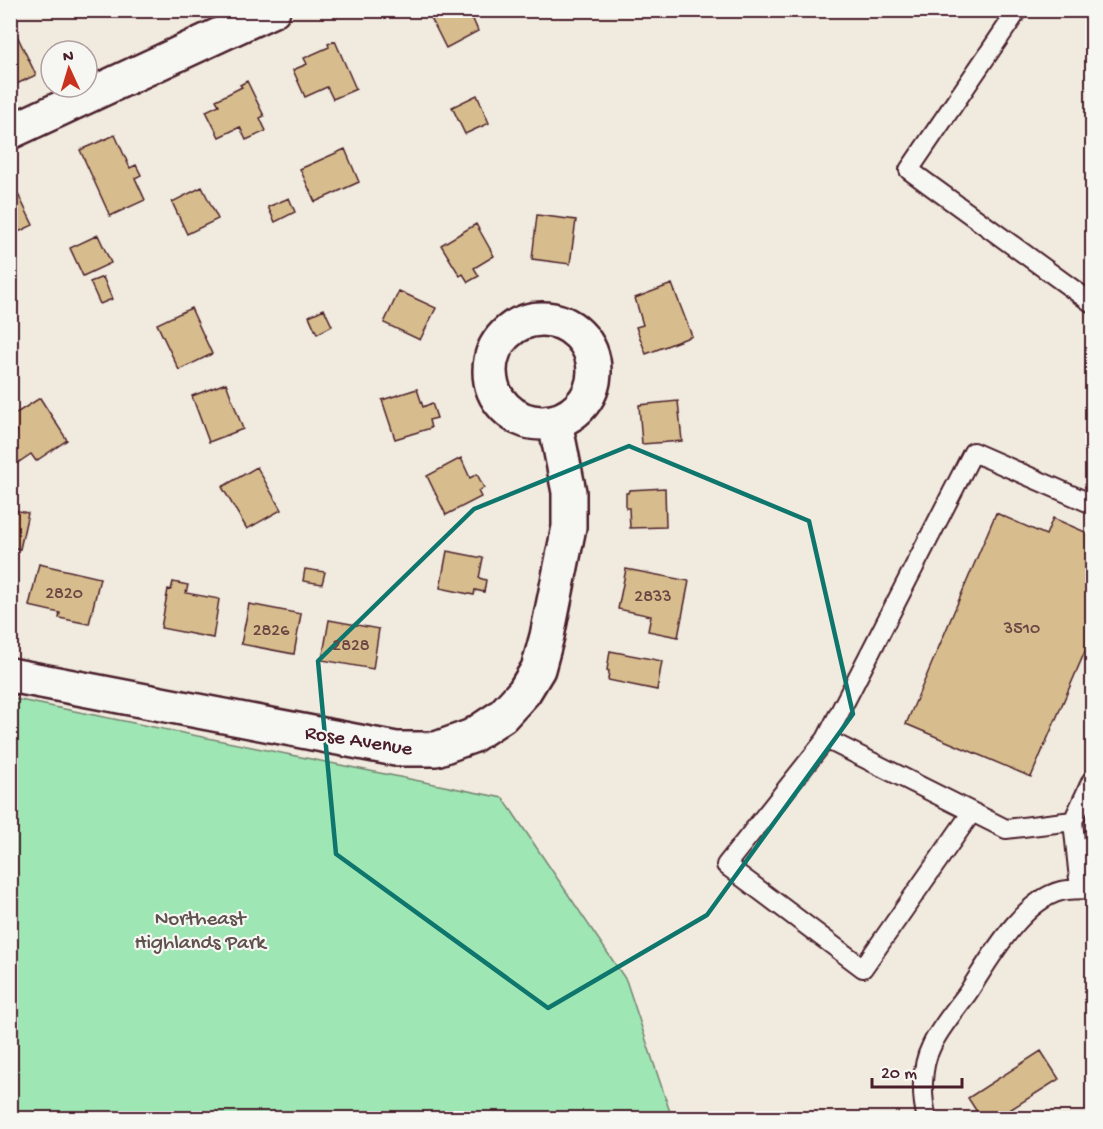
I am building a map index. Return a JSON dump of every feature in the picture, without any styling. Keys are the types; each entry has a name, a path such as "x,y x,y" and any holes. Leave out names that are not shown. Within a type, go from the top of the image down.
{"street":[{"path":"10,132 273,10"},
{"name":"Rose Avenue","path":"10,675 396,749 436,749 472,736 502,716 524,692 538,669 547,636 569,527 569,492 555,422"}],"lane":[{"path":"1018,10 909,170 1092,303"},
{"path":"972,812 863,968 726,865 826,739 973,452 1092,504"},
{"path":"826,739 1006,829 1073,821"},
{"path":"927,1119 924,1107 924,1072 931,1046 1016,922 1037,904 1059,892 1086,889 1073,821 1092,780"}],"highlighted area":[{"path":"629,446 809,521 853,714 707,915 548,1008 336,854 318,661 474,509"}],"green space":[{"name":"Northeast Highlands Park","path":"10,698 503,798 626,980 672,1118 11,1118"}],"building":[{"path":"144,10 157,10 146,16"},
{"path":"427,10 469,10 478,31 446,48"},
{"path":"718,10 733,10 733,11 721,15"},
{"path":"10,21 36,75 10,87"},
{"path":"335,41 356,89 333,99 327,87 305,97 293,70 307,64 304,58 329,47 328,44"},
{"path":"247,81 264,116 260,118 266,131 246,140 240,127 219,137 206,111 219,105 216,100 242,87 240,85"},
{"path":"477,95 489,123 465,134 452,107"},
{"path":"115,135 130,168 136,165 141,175 135,178 145,200 110,216 80,150"},
{"path":"345,149 359,182 315,202 300,169"},
{"path":"202,187 218,219 187,234 172,202"},
{"path":"16,190 33,225 10,236 10,192"},
{"path":"289,198 295,212 275,222 268,207"},
{"path":"537,215 576,220 570,264 532,259"},
{"path":"476,224 494,256 474,268 479,276 468,282 463,274 460,276 441,245"},
{"path":"98,235 111,263 83,276 70,248"},
{"path":"103,277 112,299 100,304 90,282"},
{"path":"672,284 692,336 646,354 636,327 643,325 635,298"},
{"path":"399,291 436,308 420,340 384,323"},
{"path":"191,308 212,354 179,370 157,324"},
{"path":"324,309 332,326 317,334 309,316"},
{"path":"226,383 243,429 209,442 192,396"},
{"path":"417,389 423,407 432,403 437,418 429,420 431,428 395,439 382,400"},
{"path":"40,398 67,440 36,461 31,454 16,464 10,455 10,436 17,432 10,422 10,417"},
{"path":"678,401 682,441 642,444 639,405"},
{"path":"461,458 470,478 477,474 484,488 478,491 481,497 446,515 427,476"},
{"path":"257,467 281,510 247,529 222,487"},
{"path":"665,488 666,527 630,528 626,493 629,490"},
{"path":"14,510 28,513 20,549 10,547 10,527"},
{"path":"996,513 1046,535 1053,518 1092,535 1092,635 1031,777 906,724"},
{"path":"447,551 483,558 479,578 486,580 484,592 475,590 474,595 440,588"},
{"path":"39,564 100,578 89,624 59,618 60,613 29,606"},
{"path":"305,569 325,572 322,584 303,581"},
{"path":"626,569 689,581 678,637 648,631 651,616 618,609"},
{"path":"173,582 188,585 186,593 219,599 213,638 161,628 168,589 171,590"},
{"path":"249,604 301,614 294,654 241,644"},
{"path":"329,620 379,629 373,669 322,660"},
{"path":"610,651 662,661 657,690 608,680"},
{"path":"1041,1051 1059,1079 997,1118 981,1118 968,1098"}]}
